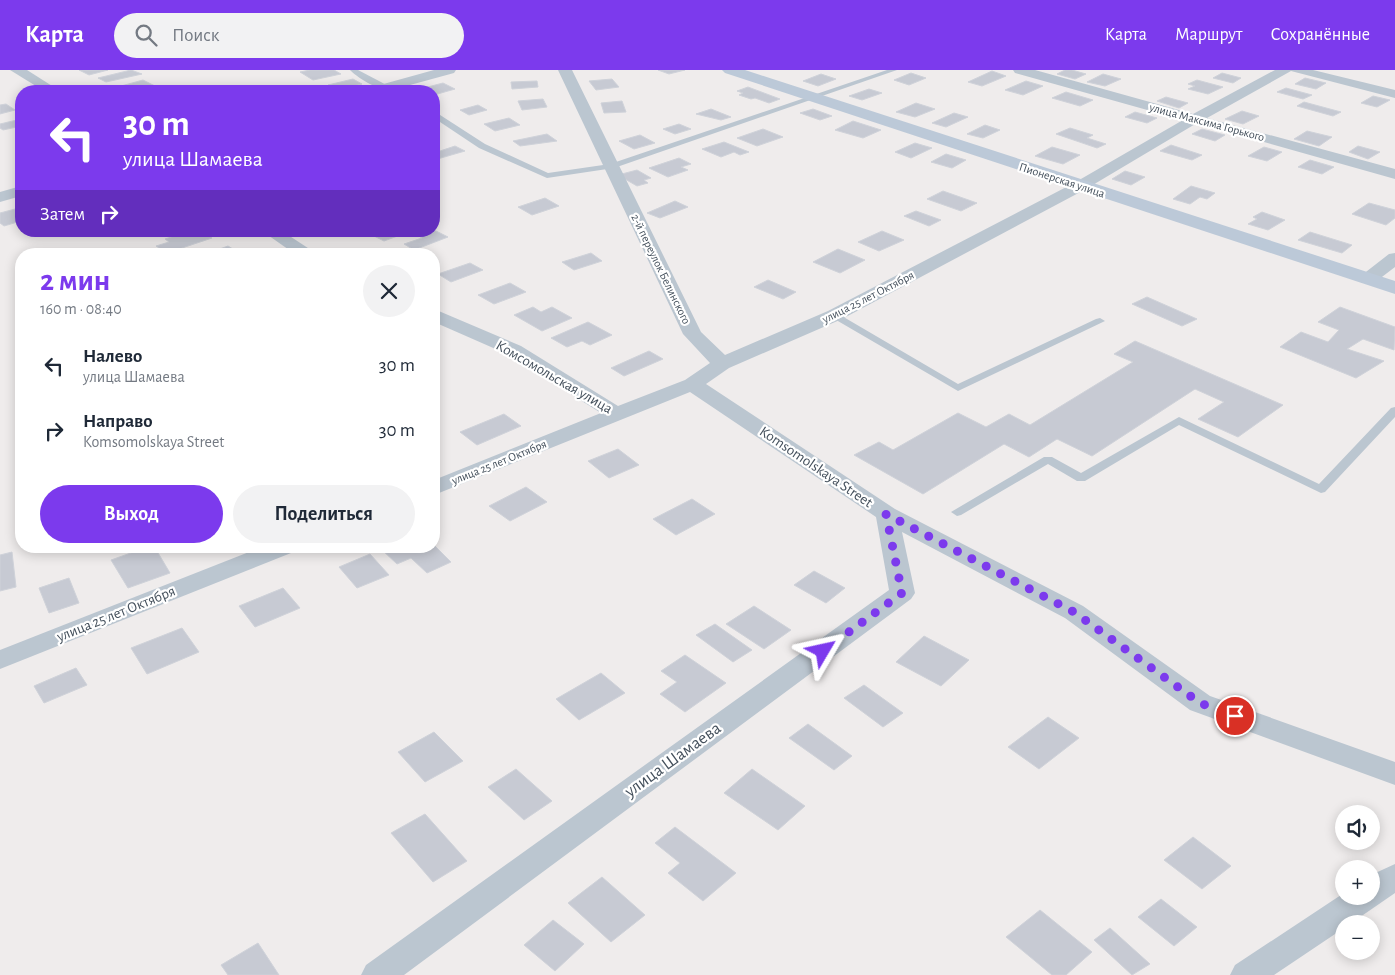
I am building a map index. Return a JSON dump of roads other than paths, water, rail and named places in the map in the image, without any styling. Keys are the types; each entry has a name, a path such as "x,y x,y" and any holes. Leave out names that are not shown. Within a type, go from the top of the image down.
{"street":[{"path":"17,70 43,85"},
{"path":"401,85 449,70"},
{"name":"2-й переулок Белинского","path":"565,70 693,334 722,364"},
{"name":"Пионерская улица","path":"730,70 1395,288"},
{"name":"улица Максима Горького","path":"1020,70 1395,174"},
{"name":"улица 25 лет Октября","path":"440,486 692,384 722,364 835,315 1080,186 1194,119 1285,70"},
{"path":"1296,70 1395,94"},
{"path":"0,197 15,193"},
{"path":"280,237 298,248"},
{"path":"1368,279 1395,258"},
{"name":"Комсомольская улица","path":"440,319 514,350 618,415"},
{"name":"Komsomolskaya Street","path":"692,384 886,514 1074,612 1200,703 1395,774"},
{"name":"улица Шамаева","path":"378,975 902,593 886,514"},
{"name":"улица 25 лет Октября","path":"0,660 269,553"},
{"path":"1380,886 1395,876"},
{"path":"1247,975 1352,905"}],"lane":[{"path":"353,70 377,85"},
{"path":"440,119 482,146 547,176 611,166 894,70"},
{"path":"835,315 958,388 1100,321"},
{"path":"957,512 1048,460 1081,478 1179,420 1321,489 1393,416"}]}
